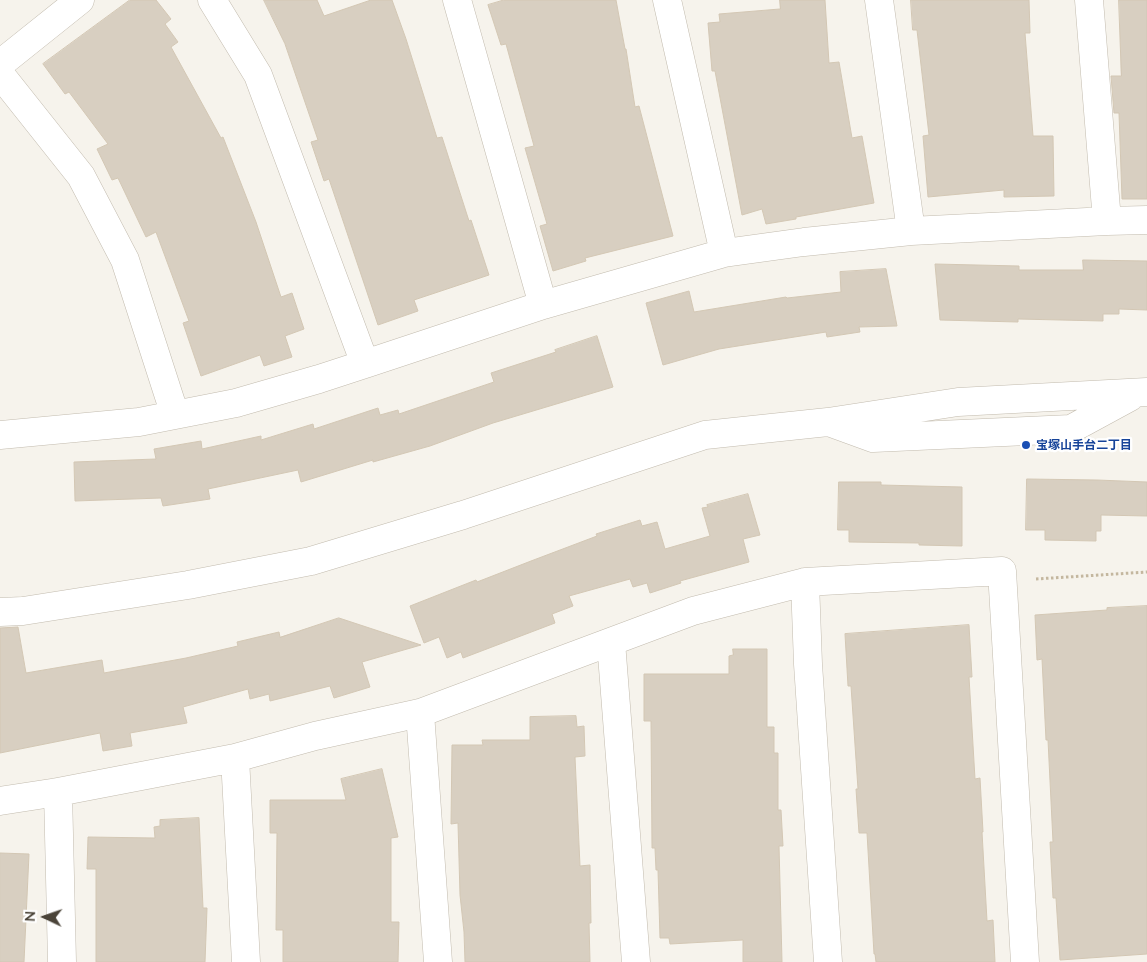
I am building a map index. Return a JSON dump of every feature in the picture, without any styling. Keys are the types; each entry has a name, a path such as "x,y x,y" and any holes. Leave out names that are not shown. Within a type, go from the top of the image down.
{"street":[{"path":"0,64 80,0"},
{"path":"212,0 258,75 365,364"},
{"path":"457,0 543,305"},
{"path":"667,0 724,253"},
{"path":"879,0 912,231"},
{"path":"1089,0 1106,221"},
{"path":"0,74 82,176 125,260 175,415"},
{"path":"0,435 139,422 236,403 320,379 543,305 724,253 804,242 912,231 1147,220"},
{"path":"0,612 23,612 188,586 310,561 462,515 705,435 828,422 958,402 1142,392"},
{"path":"0,801 58,792 234,758 315,736 420,713 693,611 805,582 1002,570 1026,962"},
{"path":"805,582 808,664 828,962"},
{"path":"612,642 636,962"},
{"path":"420,713 438,962"},
{"path":"234,758 246,962"},
{"path":"58,792 62,962"}],"path":[{"path":"1002,582 1147,572"}],"building":[{"path":"130,0 156,0 171,19 165,24 178,42 171,47 221,138 223,137 256,222 281,297 292,293 304,329 285,336 292,357 264,366 260,355 201,376 183,323 189,321 156,232 146,237 118,178 112,180 97,149 108,144 69,92 65,94 43,64"},
{"path":"264,0 317,0 324,16 371,0 392,0 437,138 442,137 469,221 471,220 489,275 414,300 418,311 378,325 329,179 324,181 311,142 318,140 285,44"},
{"path":"504,0 616,0 635,107 639,106 673,236 585,258 586,261 553,271 540,226 547,224 525,148 534,146 506,44 501,45 488,5"},
{"path":"780,0 825,0 829,63 839,62 852,138 862,136 874,203 766,224 762,209 742,215 715,71 712,71 708,23 720,22 719,14 780,9"},
{"path":"911,0 1029,0 1030,33 1025,33 1033,136 1053,136 1054,196 1004,197 1004,190 928,197 923,136 929,135 917,30 913,30"},
{"path":"1119,0 1147,0 1147,199 1122,199 1119,113 1114,113 1111,76 1121,76"},
{"path":"1083,260 1147,261 1147,310 1119,309 1119,314 1103,314 1103,321 1018,319 1018,322 940,320 935,264 1019,266 1019,270 1083,270"},
{"path":"886,269 897,326 859,327 860,332 827,337 826,332 719,349 663,365 646,303 689,291 694,312 786,297 841,292 840,272"},
{"path":"597,336 613,387 493,423 430,446 373,462 373,460 301,482 298,470 208,489 210,499 163,506 161,498 75,501 74,462 156,459 154,449 201,441 202,449 261,436 261,440 313,424 314,429 378,408 380,415 398,410 399,414 494,382 491,373 556,352 555,350"},
{"path":"1027,479 1147,482 1147,516 1101,515 1101,531 1096,531 1096,541 1045,540 1045,530 1026,530"},
{"path":"839,482 881,482 881,485 962,487 962,546 849,542 849,530 838,530"},
{"path":"748,494 760,535 743,539 749,562 680,581 681,583 650,593 647,583 633,587 630,579 569,596 573,606 552,614 555,623 463,658 461,652 447,658 439,637 424,643 410,606 597,536 596,534 640,520 642,526 657,522 665,549 710,536 702,508"},
{"path":"1147,606 1147,954 1060,960 1056,898 1053,898 1050,842 1053,842 1048,740 1046,740 1042,659 1037,660 1035,615"},
{"path":"339,618 421,645 362,662 370,687 334,698 330,686 270,701 269,694 250,699 248,689 183,707 187,723 130,733 132,746 103,751 100,733 0,753 0,628 18,627 26,673 102,660 104,673 238,646 237,642 279,632 280,637"},
{"path":"969,625 972,677 969,677 975,779 980,778 987,921 993,920 995,962 876,962 867,833 859,833 851,686 848,686 845,634"},
{"path":"733,649 767,649 767,727 774,727 774,753 778,753 778,810 781,810 783,846 779,846 782,962 743,962 743,940 670,944 669,938 660,938 658,870 656,870 655,848 652,848 651,721 644,721 644,674 729,674 729,656 733,655"},
{"path":"576,716 577,727 584,726 585,756 575,757 580,866 590,865 590,962 465,962 460,895 458,823 451,824 452,745 483,745 482,740 530,740 530,717"},
{"path":"382,769 398,837 391,838 391,922 399,922 398,962 283,962 283,930 276,930 277,833 270,833 270,800 346,800 341,779"},
{"path":"199,818 203,908 207,908 205,962 96,962 96,869 87,869 88,837 155,838 154,827 160,826 160,820"},
{"path":"0,853 29,854 24,962 0,962"}],"place":[{"name":"宝塚山手台二丁目","path":"1026,445"}]}
